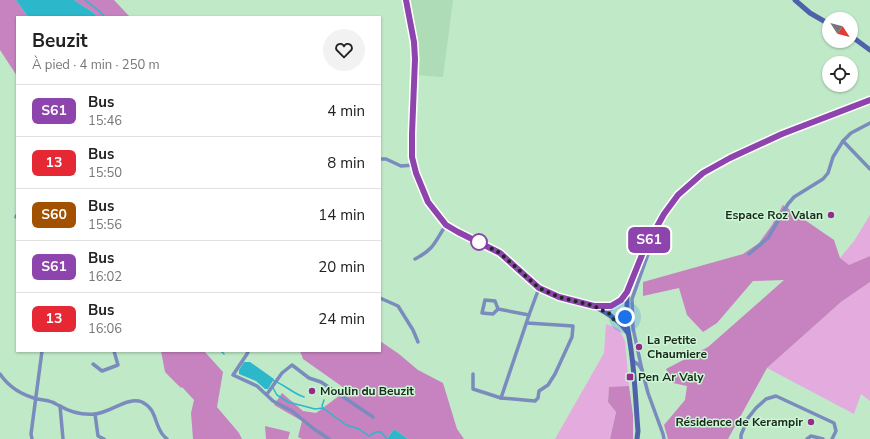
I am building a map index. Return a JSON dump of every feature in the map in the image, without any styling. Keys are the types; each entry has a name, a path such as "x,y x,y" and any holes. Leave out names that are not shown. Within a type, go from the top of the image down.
{"main road":[{"path":"406,0 414,42 415,59 412,134 414,164 428,202 446,225 500,253 539,288 559,297 594,306 610,314 613,319 622,324 630,336"},
{"path":"795,0 810,13 822,20"},
{"path":"858,41 870,50"},
{"path":"637,439 638,431 633,361 630,336 625,317 627,314 627,292 644,250 664,214 678,195 703,173 730,158 782,134 870,100"},
{"path":"594,306 611,306 627,292"},
{"path":"617,302 626,308"},
{"path":"610,314 611,306"},
{"path":"616,320 623,319 625,317"}],"street":[{"path":"749,254 768,238 788,204 794,197 823,180 828,172 833,157 850,133 870,123"},
{"path":"843,141 870,169"},
{"path":"381,159 386,159 401,166 414,164"},
{"path":"415,259 424,254 436,243 446,225"},
{"path":"653,232 653,240 632,299 633,328 648,393 664,439"},
{"path":"501,398 527,323 528,316 539,288"},
{"path":"381,298 398,306 413,330 418,342"},
{"path":"485,300 495,301 498,309 493,314 482,313 485,300"},
{"path":"498,309 528,316"},
{"path":"473,374 473,389 501,398 535,400 538,398 539,391 548,385 555,374 572,337 573,326 527,323"},
{"path":"32,439 31,434 35,398 42,352"},
{"path":"93,364 102,371 118,365 114,352"},
{"path":"247,352 233,375 257,386 273,401 292,411 329,439"},
{"path":"633,361 639,365 642,370"},
{"path":"267,394 282,373 292,365 309,378 321,382 373,417"},
{"path":"0,374 6,383 18,391 35,398 52,402 76,412 95,414 111,410 130,401 143,402 153,412 161,432 167,439"},
{"path":"741,439 741,435 748,418 756,408 766,399 776,396 834,423 836,431 832,439"},
{"path":"60,406 63,439"},
{"path":"95,414 98,436 104,439"},
{"path":"807,439 811,436 824,439"}],"shaded area":[{"path":"0,0 16,0 27,16 16,16 16,74 0,50"},
{"path":"74,0 114,0 129,16 96,16"},
{"path":"408,0 453,0 443,77 417,75 415,41"},
{"path":"783,205 834,240 840,258 849,265 870,256 870,282 841,302 767,368 728,439 668,439 664,425 685,400 687,386 673,383 666,369 708,347 784,280 753,281 717,323 703,332 687,315 679,288 643,296 643,282 743,254 759,243 772,225"},
{"path":"870,215 870,256 849,266 840,258 854,241"},
{"path":"870,282 870,401 861,394 854,414 767,368 841,302"},
{"path":"606,324 619,329 625,341 629,386 609,388 608,402 616,412 610,439 555,439 604,353"},
{"path":"381,342 418,370 443,383 457,429 464,439 408,439 394,429 387,439 302,439 298,437 302,421 274,405 282,393 303,411 316,413 347,390 303,359 300,352 381,352"},
{"path":"161,352 205,352 223,372 217,407 239,433 242,439 193,439 191,413 194,400 165,372"},
{"path":"629,386 633,415 633,439 610,439 616,412 608,402 609,387"},
{"path":"265,426 290,432 288,439 266,439"}],"water":[{"path":"16,0 74,0 96,16 27,16"},
{"path":"244,362 250,362 274,379 268,389 265,389 256,381 239,374 239,370"},
{"path":"394,429 408,439 387,439"}],"waterway":[{"path":"85,0 104,16"},
{"path":"272,380 304,397"},
{"path":"273,388 277,395 288,402 315,409 323,408 346,425 359,429 369,436 376,432 381,432 387,439"},
{"path":"323,408 322,406 324,400"}],"bus line":[{"name":"S61","path":"406,0 414,42 415,59 412,157 416,173 428,202 446,225 500,253 508,259 526,278 539,288 559,297 594,306 611,306 621,300 627,292 653,232 664,214 678,195 703,173 730,158 782,134 870,100"}],"place":[{"name":"Espace Roz Valan","path":"831,215"},
{"name":"La Petite Chaumiere","path":"639,347"},
{"name":"Pen Ar Valy","path":"630,377"},
{"name":"Moulin du Beuzit","path":"312,391"},
{"name":"Résidence de Kerampir","path":"811,422"}],"route":[{"path":"479,242 508,259 526,278 539,288 559,297 594,306 610,314 613,319 620,320 625,317"}]}
